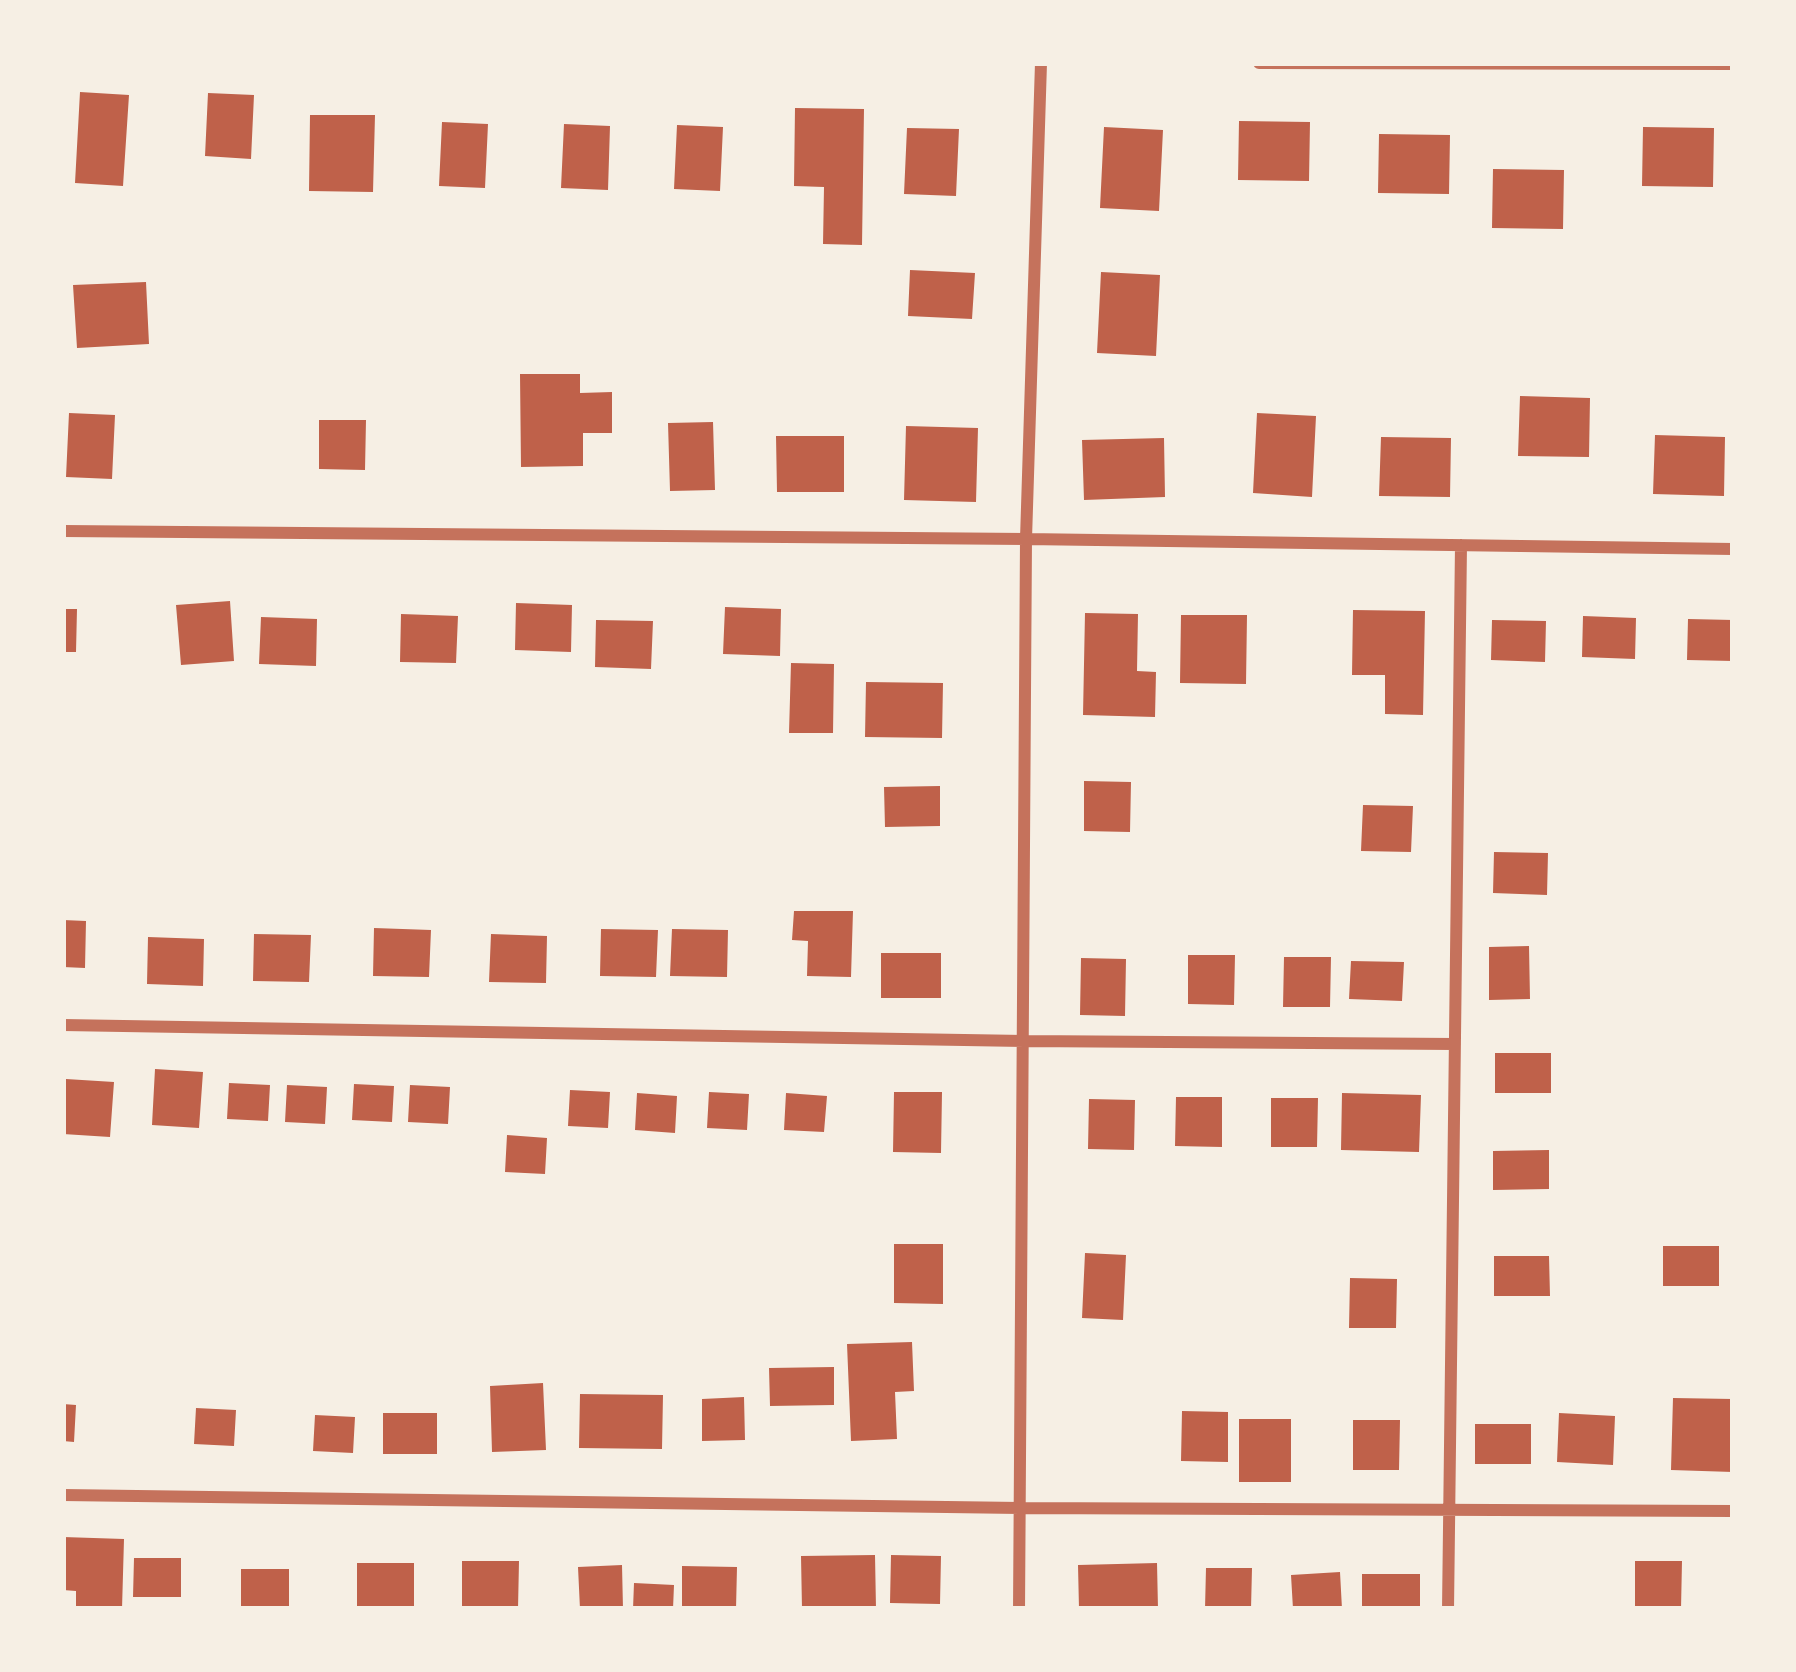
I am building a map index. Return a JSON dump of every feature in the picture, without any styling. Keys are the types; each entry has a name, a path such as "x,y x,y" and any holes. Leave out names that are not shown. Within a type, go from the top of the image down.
{"street":[{"path":"1019,1609 1026,539 1041,63"},
{"path":"1259,63 1733,64"},
{"path":"63,531 1733,549"},
{"path":"1448,1609 1461,545"},
{"path":"63,1025 1455,1044"},
{"path":"63,1495 1020,1508 1733,1510"}],"building":[{"path":"80,92 129,95 123,186 75,183"},
{"path":"208,93 254,95 251,159 205,156"},
{"path":"795,108 864,109 862,245 823,244 824,187 794,186"},
{"path":"310,115 375,115 373,192 309,191"},
{"path":"1239,121 1310,122 1309,181 1238,180"},
{"path":"442,122 488,124 485,188 439,186"},
{"path":"564,124 610,126 608,190 561,188"},
{"path":"677,125 723,127 720,191 674,189"},
{"path":"1104,127 1163,130 1159,211 1100,208"},
{"path":"1643,127 1714,128 1713,187 1642,186"},
{"path":"907,128 959,129 956,196 904,194"},
{"path":"1379,134 1450,135 1449,194 1378,193"},
{"path":"1493,169 1564,170 1563,229 1492,228"},
{"path":"910,270 975,273 972,319 908,316"},
{"path":"1101,272 1160,275 1156,356 1097,353"},
{"path":"146,282 149,344 77,348 73,285"},
{"path":"520,374 580,374 580,393 612,392 612,433 583,433 583,466 521,467"},
{"path":"1520,396 1590,398 1589,457 1518,456"},
{"path":"69,413 115,415 112,479 66,477"},
{"path":"1257,413 1316,416 1312,497 1253,493"},
{"path":"319,420 366,420 365,470 319,469"},
{"path":"713,422 715,490 670,491 668,423"},
{"path":"906,426 978,428 976,502 904,500"},
{"path":"1655,435 1725,437 1724,496 1653,494"},
{"path":"776,436 844,436 844,492 777,492"},
{"path":"1381,437 1451,438 1450,497 1379,496"},
{"path":"1164,438 1165,497 1084,500 1082,440"},
{"path":"230,601 234,661 181,665 176,605"},
{"path":"516,603 572,605 571,652 515,650"},
{"path":"725,607 781,609 780,656 723,654"},
{"path":"63,609 77,609 76,652 63,652"},
{"path":"1353,610 1425,611 1423,715 1385,714 1385,675 1352,675"},
{"path":"1085,613 1138,614 1137,671 1156,672 1155,717 1083,715"},
{"path":"401,614 458,616 456,663 400,662"},
{"path":"1181,615 1247,615 1246,684 1180,683"},
{"path":"1583,616 1636,618 1635,659 1582,657"},
{"path":"261,617 317,619 316,666 259,664"},
{"path":"1688,619 1733,620 1733,661 1687,660"},
{"path":"596,620 653,621 651,669 595,667"},
{"path":"1492,620 1546,621 1545,662 1491,660"},
{"path":"791,663 834,664 833,733 789,733"},
{"path":"866,682 943,683 942,738 865,737"},
{"path":"1084,781 1131,782 1130,832 1084,831"},
{"path":"940,786 940,826 885,827 884,787"},
{"path":"1363,805 1413,806 1411,852 1361,851"},
{"path":"1494,852 1548,853 1547,895 1493,893"},
{"path":"794,911 853,911 851,977 807,976 808,941 792,940"},
{"path":"63,920 86,921 85,968 63,967"},
{"path":"374,928 431,930 429,977 373,976"},
{"path":"601,929 658,930 656,977 600,976"},
{"path":"672,929 728,930 727,977 670,976"},
{"path":"254,934 311,935 309,982 253,981"},
{"path":"491,934 547,936 546,983 489,982"},
{"path":"148,937 204,939 203,986 147,984"},
{"path":"1529,946 1530,999 1489,1000 1489,947"},
{"path":"881,953 941,953 941,998 881,998"},
{"path":"1188,955 1235,955 1234,1005 1188,1004"},
{"path":"1284,957 1331,957 1330,1007 1283,1007"},
{"path":"1081,958 1126,959 1125,1016 1080,1015"},
{"path":"1351,961 1404,962 1402,1001 1349,999"},
{"path":"1495,1053 1551,1053 1551,1093 1495,1093"},
{"path":"155,1069 203,1072 199,1128 152,1125"},
{"path":"66,1079 114,1082 110,1137 63,1134"},
{"path":"229,1083 270,1085 268,1121 227,1119"},
{"path":"354,1084 394,1086 392,1122 352,1120"},
{"path":"287,1085 327,1087 325,1124 285,1122"},
{"path":"410,1085 450,1087 448,1124 408,1122"},
{"path":"570,1090 610,1092 608,1128 568,1126"},
{"path":"709,1092 749,1094 747,1130 707,1128"},
{"path":"894,1092 942,1092 941,1153 893,1152"},
{"path":"637,1093 677,1096 675,1133 635,1130"},
{"path":"786,1093 827,1096 824,1132 784,1130"},
{"path":"1342,1093 1421,1095 1419,1152 1341,1150"},
{"path":"1176,1097 1222,1097 1222,1147 1175,1146"},
{"path":"1271,1098 1318,1098 1317,1147 1271,1147"},
{"path":"1089,1099 1135,1100 1134,1150 1088,1149"},
{"path":"507,1135 547,1138 545,1174 505,1172"},
{"path":"1549,1150 1549,1189 1493,1190 1493,1151"},
{"path":"894,1244 943,1244 943,1304 894,1303"},
{"path":"1663,1246 1719,1246 1719,1286 1663,1286"},
{"path":"1085,1253 1126,1255 1123,1320 1082,1318"},
{"path":"1494,1256 1549,1256 1550,1296 1494,1296"},
{"path":"1350,1278 1397,1279 1396,1328 1349,1328"},
{"path":"912,1342 914,1391 895,1392 897,1439 851,1441 847,1344"},
{"path":"834,1367 834,1405 770,1406 769,1368"},
{"path":"543,1383 546,1450 492,1452 490,1386"},
{"path":"580,1394 663,1395 662,1449 579,1448"},
{"path":"744,1397 745,1440 702,1441 702,1399"},
{"path":"1673,1398 1733,1399 1733,1472 1671,1470"},
{"path":"63,1404 76,1405 74,1442 63,1441"},
{"path":"196,1408 236,1410 234,1446 194,1444"},
{"path":"1182,1411 1228,1412 1228,1462 1181,1461"},
{"path":"383,1413 437,1413 437,1454 383,1454"},
{"path":"1559,1413 1615,1416 1613,1465 1557,1462"},
{"path":"315,1415 355,1417 353,1453 313,1451"},
{"path":"1239,1419 1291,1419 1291,1482 1239,1482"},
{"path":"1353,1420 1400,1420 1399,1470 1353,1470"},
{"path":"1475,1424 1531,1424 1531,1464 1475,1464"},
{"path":"63,1537 124,1539 122,1609 76,1609 76,1591 63,1590"},
{"path":"875,1555 876,1609 802,1609 801,1556"},
{"path":"891,1555 941,1556 940,1604 890,1603"},
{"path":"134,1558 181,1558 181,1597 133,1597"},
{"path":"462,1561 519,1561 518,1609 462,1609"},
{"path":"1635,1561 1682,1561 1681,1609 1635,1609"},
{"path":"357,1563 414,1563 414,1609 357,1609"},
{"path":"1157,1563 1158,1609 1079,1609 1078,1565"},
{"path":"622,1565 623,1609 580,1609 578,1567"},
{"path":"682,1566 737,1567 736,1609 682,1609"},
{"path":"1206,1568 1252,1568 1251,1609 1205,1609"},
{"path":"241,1569 289,1569 289,1609 241,1608"},
{"path":"1340,1572 1342,1609 1293,1609 1291,1575"},
{"path":"1362,1574 1420,1574 1420,1609 1362,1609"},
{"path":"634,1583 674,1585 673,1609 633,1609"}]}
